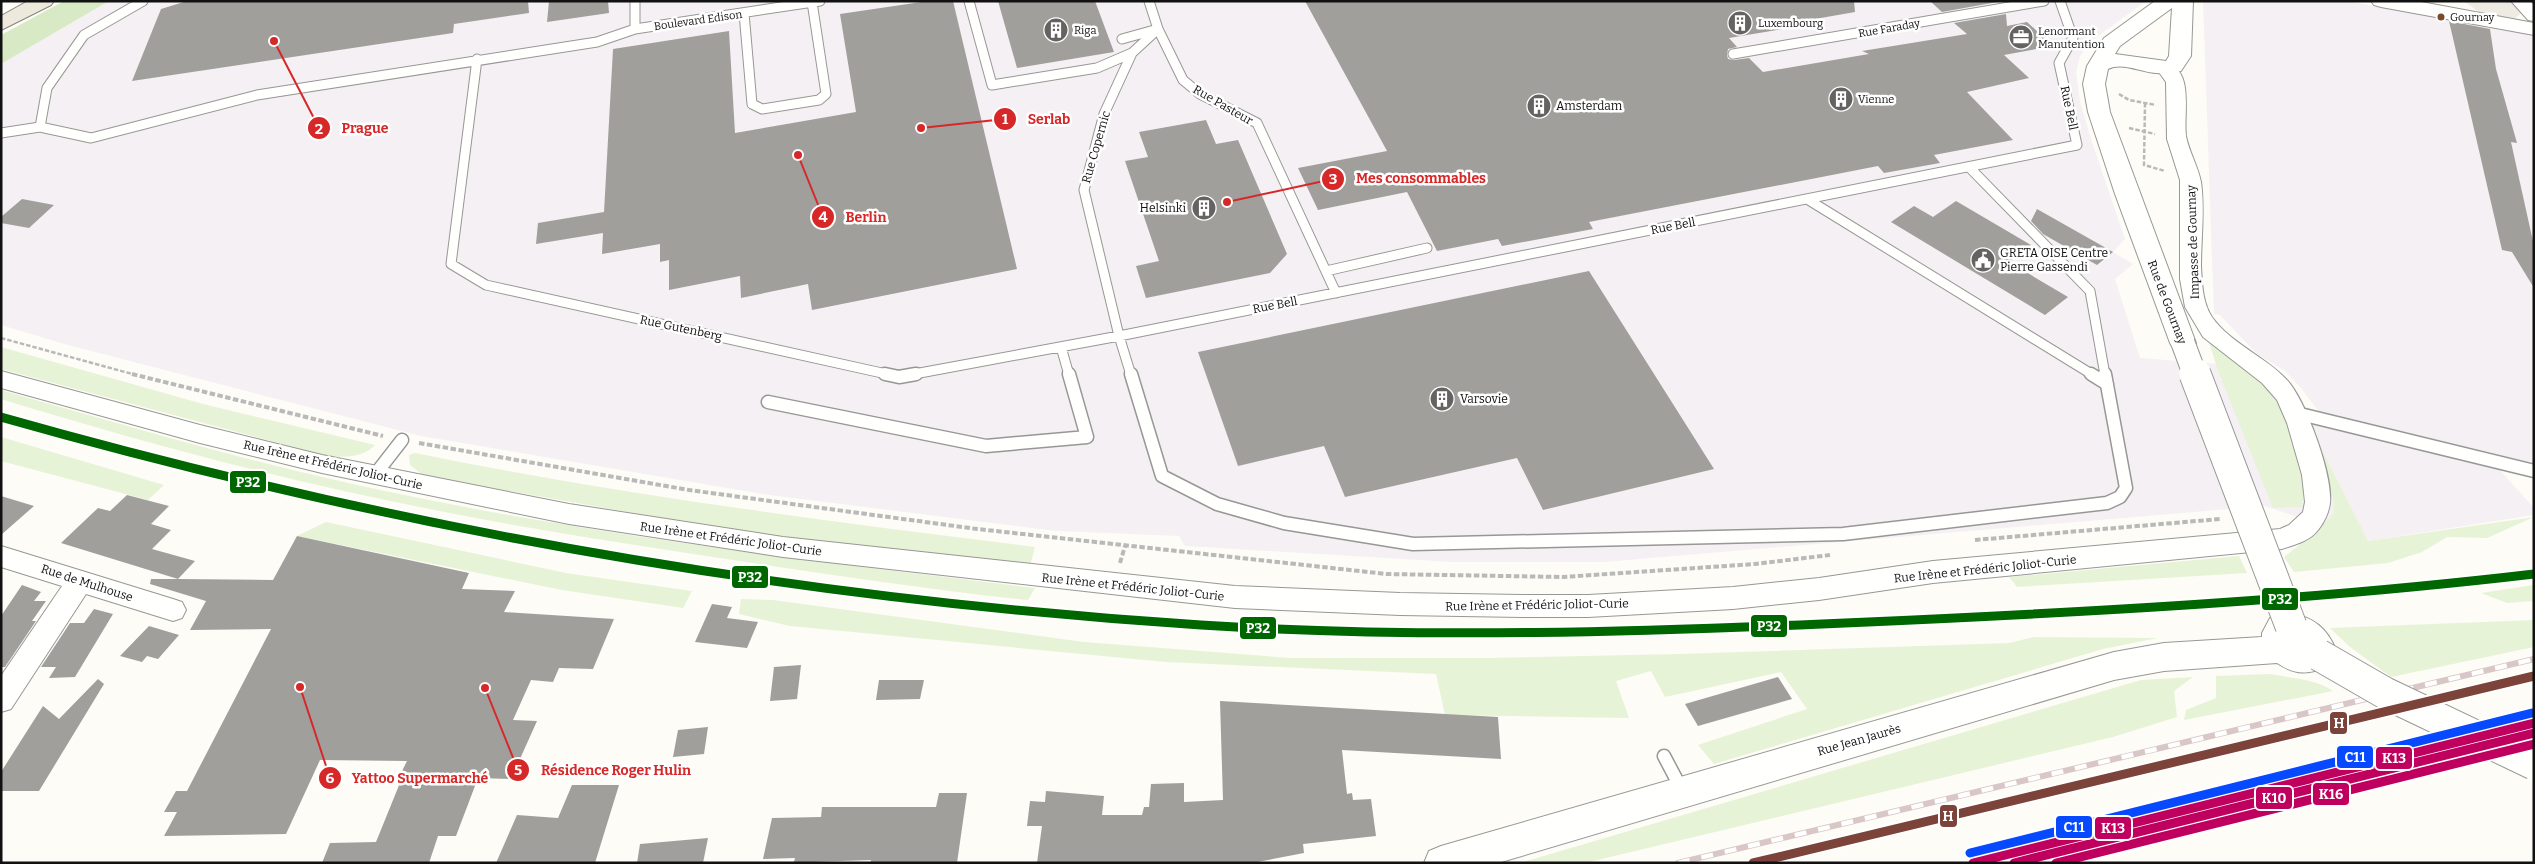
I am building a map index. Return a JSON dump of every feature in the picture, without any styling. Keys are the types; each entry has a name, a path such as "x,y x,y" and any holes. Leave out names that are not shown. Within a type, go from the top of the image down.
{"main road":[{"path":"1,24 44,1"}],"street":[{"name":"Rue de Gournay","path":"2169,1 2116,37 2106,48 2098,66 2094,84 2102,123 2126,194 2183,343 2287,638"},
{"path":"2098,66 2116,59 2172,64 2182,42 2183,1"},
{"path":"2381,1 2534,29"},
{"path":"2520,1 2534,16"},
{"name":"Impasse de Gournay","path":"2172,64 2172,74 2175,82 2177,139 2190,177 2192,291 2197,309 2212,332 2279,386 2296,413 2316,477 2319,501 2317,510 2309,523 2293,536 2282,540"},
{"name":"Rue Irène et Frédéric Joliot-Curie","path":"1,379 232,442 374,476 569,514 799,549 1205,595 1391,604 1588,606 1733,598 1819,589 1933,572 2282,540"},
{"name":"Rue de Mulhouse","path":"1,556 173,610"},
{"path":"1,700 80,581"},
{"path":"2287,638 2301,660 2312,660 2319,655 2384,692 2534,764"},
{"name":"Rue Jean Jaurès","path":"1441,863 2114,666 2287,638"}],"lane":[{"path":"1,133 40,127 47,88 84,35 143,1"},
{"path":"635,1 635,29"},
{"path":"969,1 992,85 1097,68 1132,53"},
{"path":"1122,39 1158,28 1149,1"},
{"name":"Rue Faraday","path":"1733,54 2044,1"},
{"name":"Rue Bell","path":"1119,336 2077,145 2059,63 2073,38 2060,1"},
{"path":"744,13 752,104 762,109 809,102 818,100 826,94 816,2"},
{"name":"Boulevard Edison","path":"40,127 91,138 257,95 478,59 597,42 635,29 816,2"},
{"name":"Rue Copernic","path":"1158,28 1132,53 1104,114 1084,190 1119,336 1162,476 1217,504 1284,523 1413,544 1843,534 2107,503 2120,496 2126,488 2107,384"},
{"name":"Rue Pasteur","path":"1158,28 1183,80 1200,94 1257,123 1336,293"},
{"name":"Rue Gutenberg","path":"478,59 451,264 486,285 899,377 1119,336"},
{"path":"1969,167 2090,291 2107,384"},
{"path":"1807,199 2107,384"},
{"path":"1326,271 1427,248"},
{"path":"768,402 986,446 1087,437 1061,347"},
{"path":"2296,413 2534,471"},
{"path":"374,476 402,440"},
{"path":"1664,756 1683,792"}],"path":[{"path":"2114,93 2176,110"},
{"path":"2145,103 2144,165 2190,177"},
{"path":"2126,127 2177,139"},
{"path":"1,338 186,389 402,440 699,492 977,529 1386,574 1563,577 1735,566 1834,555"},
{"path":"1971,540 2224,518"}],"shaded area":[{"path":"109,1 2146,1 2089,43 2080,56 2076,72 2080,102 2125,239 2113,252 2133,264 2115,279 2140,358 2257,367 2296,413 2319,412 2285,371 2256,353 2220,315 2214,314 2203,1 2346,1 2534,35 2534,464 2498,468 2534,508 2534,515 2368,541 2265,506 1604,562 1453,562 1185,546 1179,536 1057,531 769,495 421,436 68,345 1,325 1,64"},
{"path":"2464,1 2514,1 2521,9 2521,13 2514,19 2483,15"}],"green space":[{"path":"64,1 109,1 1,64 1,35"},
{"path":"2209,342 2253,375 2279,405 2288,426 2299,467 2303,487 2302,507 2273,508 2218,371"},
{"path":"1,347 203,404 375,445 366,452 353,456 327,456 1,369"},
{"path":"1,390 284,468 461,506 543,521 706,546 1035,588 1028,600 957,592 637,545 455,514 283,477 170,448 1,399"},
{"path":"1,437 164,485 148,500 1,461"},
{"path":"2323,452 2368,541 2534,517 2487,538 2447,537 2422,552 2388,563 2294,572 2284,557 2318,530 2334,513 2333,498"},
{"path":"415,453 569,482 724,506 1035,547 1030,566 781,537 684,522 424,476 410,465 409,455"},
{"path":"326,522 566,573 692,591 683,608 562,590 297,536"},
{"path":"2239,556 2247,573 2017,587 2009,577"},
{"path":"2534,585 2534,601 2507,603 2481,593"},
{"path":"741,599 773,600 1084,642 1291,658 1486,658 1679,654 2009,643 2034,637 2158,638 2103,649 1714,764 1698,745 1807,709 1781,672 1665,697 1651,671 1616,681 1629,718 1445,715 1436,674 1166,662 790,626 739,614"},
{"path":"2534,620 2534,647 2391,677 2350,647 2330,628"},
{"path":"2270,674 2311,681 2333,691 2184,720 2186,710 2216,698 2216,676"},
{"path":"2193,677 2174,691 2177,717 2113,737 1585,863 1520,863 2141,680"}],"building":[{"path":"187,1 528,1 529,13 454,24 453,33 132,81 161,9"},
{"path":"549,1 608,1 609,13 547,22"},
{"path":"928,1 953,1 1017,269 812,310 808,284 741,298 740,276 669,290 669,260 660,262 660,244 602,254 603,233 536,244 538,223 604,212 613,49 729,31 735,133 856,112 840,14"},
{"name":"Riga","path":"998,1 1095,1 1114,52 1017,68"},
{"path":"1305,1 1854,1 1855,12 1798,22 1806,25 1729,38 1737,47 1728,49 1728,59 1749,58 1763,72 1869,54 1862,51 1967,34 1954,23 2006,14 2007,26 2027,22 2053,46 2004,55 2029,78 1967,92 2013,140 1934,155 1940,163 1884,173 1878,166 1589,222 1593,229 1502,246 1498,239 1437,251 1407,192 1318,210 1298,168 1387,151"},
{"path":"1930,1 2003,1 1942,12"},
{"path":"2449,21 2490,29 2496,69 2517,143 2511,142 2534,246 2534,288 2512,252 2502,250"},
{"name":"Helsinki","path":"1206,120 1216,144 1238,140 1287,254 1270,273 1146,298 1136,266 1159,261 1125,161 1148,157 1139,132"},
{"path":"22,199 54,205 29,228 1,223 1,217"},
{"name":"GRETA OISE Centre Pierre Gassendi","path":"1956,201 2031,245 2009,262 2068,297 2045,315 1891,222 1914,206 1933,217"},
{"path":"2037,209 2113,252 2097,265 2043,234 2031,221"},
{"name":"Varsovie","path":"1589,271 1714,469 1543,510 1517,458 1345,497 1324,446 1238,466 1198,352"},
{"path":"127,495 169,506 151,524 171,530 152,549 195,561 178,579 61,543 98,508 110,511"},
{"path":"1,496 34,506 1,535"},
{"path":"297,536 469,573 462,589 515,591 504,612 614,619 593,669 559,668 553,682 531,680 513,720 537,721 511,779 478,778 456,836 438,836 429,863 322,863 330,843 376,842 407,761 320,760 286,834 164,836 177,812 164,812 176,791 187,791 271,629 190,630 206,601 150,584 151,579 273,580"},
{"path":"22,585 41,592 34,601 46,601 32,621 36,621 5,667 1,667 1,616"},
{"path":"712,604 732,607 727,618 758,622 747,648 695,642"},
{"path":"94,609 113,614 75,677 49,678 56,667 41,667 70,623 84,623"},
{"path":"149,626 179,635 158,659 147,656 142,662 120,656"},
{"path":"801,665 797,699 770,701 774,667"},
{"path":"1778,677 1792,699 1698,726 1685,704"},
{"path":"98,679 104,684 39,791 1,791 1,772 43,706 59,719"},
{"path":"879,680 924,680 920,699 876,700"},
{"path":"1220,701 1498,717 1501,759 1342,750 1347,794 1352,793 1353,800 1371,799 1376,836 1303,844 1304,853 1252,863 1037,863 1042,826 1027,826 1030,801 1045,802 1046,791 1104,796 1102,815 1142,815 1144,807 1149,807 1151,784 1184,783 1184,802 1223,800"},
{"path":"708,727 704,754 673,757 678,730"},
{"path":"572,785 619,785 595,863 496,863 517,815 558,818"},
{"path":"939,793 967,793 957,863 870,863 871,860 794,862 795,858 763,859 772,818 821,817 822,807 936,807"},
{"path":"708,838 703,863 637,863 640,844"}],"railway":[{"path":"1678,863 2534,659"}],"transit line":[{"name":"P32","path":"1,417 92,443 276,489 368,510 554,546 741,576 894,596 1047,613 1201,625 1355,632 1489,634 1759,627 2054,614 2214,604 2374,591 2534,574"},
{"name":"H","path":"1753,863 2534,676"},
{"name":"C11","path":"1970,853 2532,713"},
{"name":"K13","path":"1973,863 2534,723"},
{"name":"K10","path":"2014,863 2534,733"},
{"name":"K16","path":"2056,863 2534,744"}],"place":[{"name":"Gournay","path":"2441,17"},
{"name":"Luxembourg","path":"1740,23"},
{"name":"Riga","path":"1056,30"},
{"name":"Lenormant Manutention","path":"2021,37"},
{"name":"Prague","path":"274,41"},
{"name":"Vienne","path":"1841,99"},
{"name":"Amsterdam","path":"1539,106"},
{"name":"Serlab","path":"921,128"},
{"name":"Berlin","path":"798,155"},
{"name":"Mes consommables","path":"1227,202"},
{"name":"Helsinki","path":"1204,208"},
{"name":"GRETA OISE Centre Pierre Gassendi","path":"1983,260"},
{"name":"Varsovie","path":"1442,399"},
{"name":"Yattoo Supermarché","path":"300,687"},
{"name":"Résidence Roger Hulin","path":"485,688"}]}
